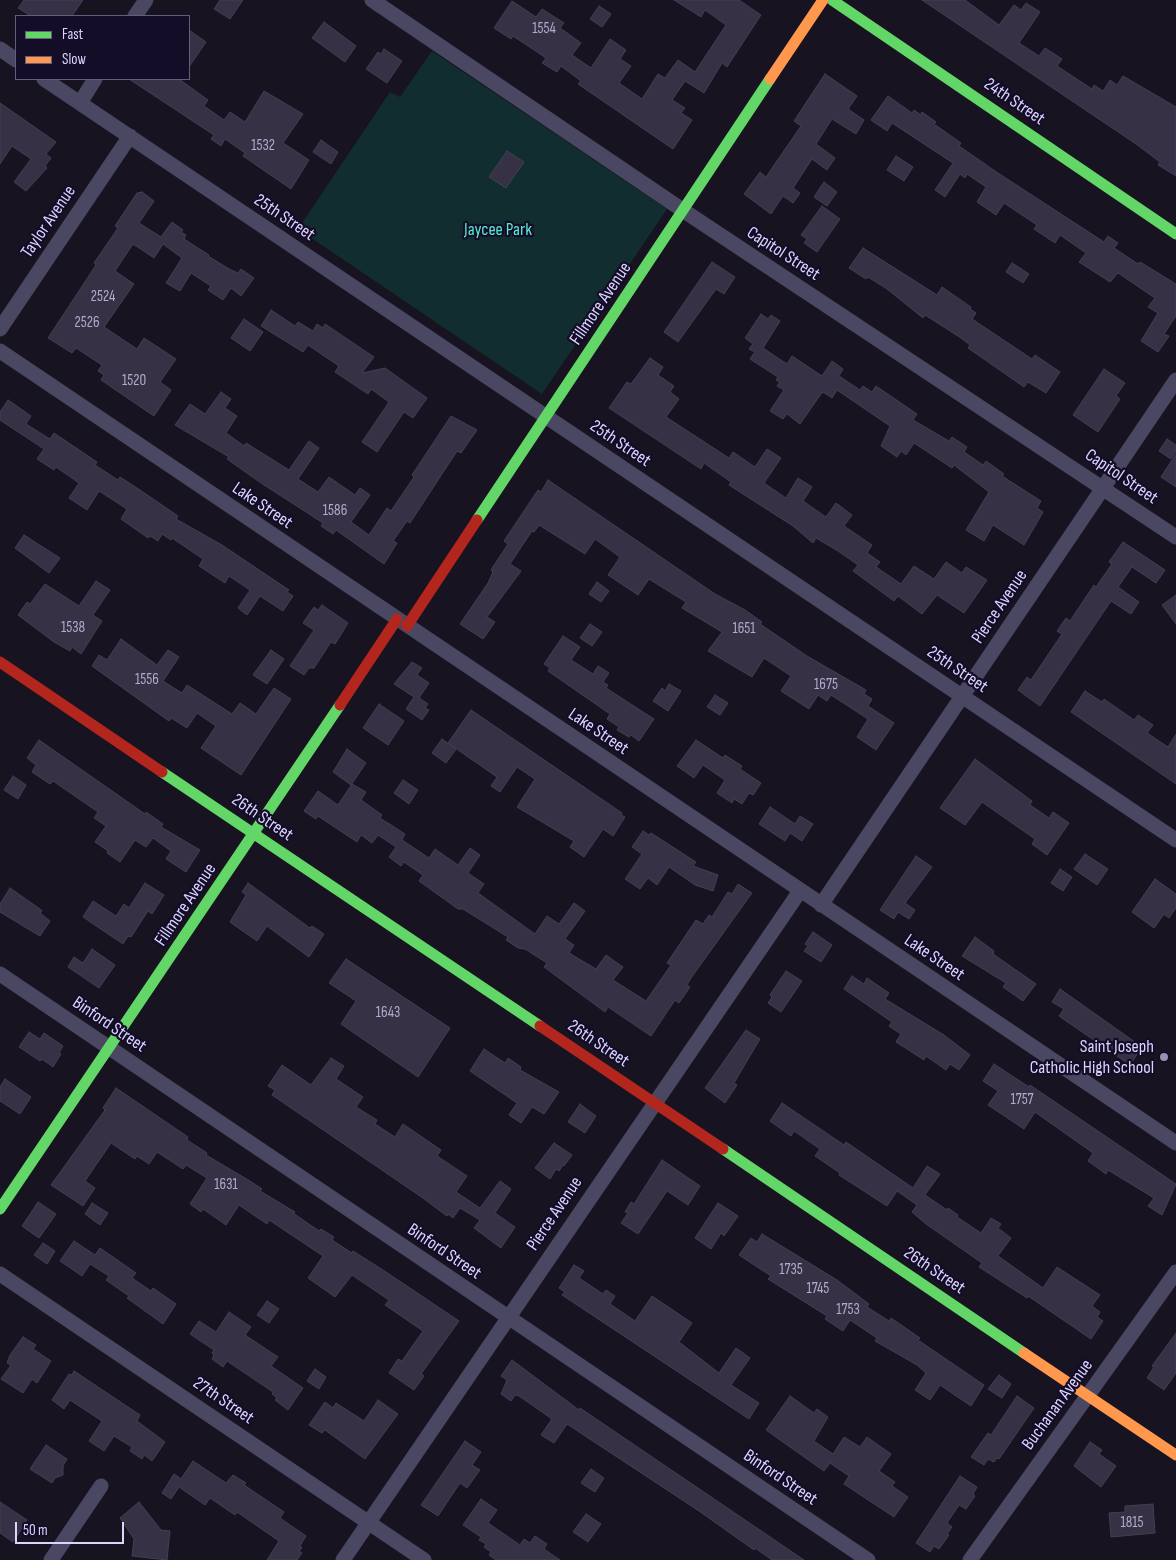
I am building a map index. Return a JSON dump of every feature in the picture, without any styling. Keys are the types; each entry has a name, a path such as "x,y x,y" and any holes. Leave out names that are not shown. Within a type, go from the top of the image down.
{"street":[{"path":"136,15 146,0"},
{"name":"Capitol Street","path":"372,0 684,211 1176,537"},
{"name":"Fillmore Avenue","path":"0,1209 255,834 547,417 823,0"},
{"name":"24th Street","path":"832,0 1176,234"},
{"path":"0,49 15,59"},
{"name":"25th Street","path":"46,80 1176,840"},
{"path":"80,103 94,80"},
{"name":"Taylor Avenue","path":"0,329 130,136"},
{"name":"Lake Street","path":"0,352 1176,1142"},
{"name":"Pierce Avenue","path":"821,905 1176,380"},
{"name":"26th Street","path":"0,662 1176,1455"},
{"name":"Pierce Avenue","path":"343,1560 507,1317 800,891"},
{"name":"Binford Street","path":"0,974 868,1560"},
{"name":"Buchanan Avenue","path":"970,1560 1176,1272"},
{"name":"27th Street","path":"0,1274 424,1560"},
{"path":"51,1560 101,1486"}],"green space":[{"name":"Jaycee Park","path":"432,51 667,209 542,394 298,229 390,92 400,97"}],"building":[{"path":"24,0 83,0 73,15 29,15 18,8"},
{"path":"220,0 243,0 230,19 214,9"},
{"path":"674,0 739,0 761,15 727,67 722,63 704,93 685,81 672,100 685,108 681,113 692,120 673,149 578,84 581,81 561,66 557,72 542,63 546,58 513,36 511,39 494,28 512,1 536,17 542,9 564,23 560,28 581,43 572,55 591,68 610,39 626,50 620,59 631,66 619,83 642,99 658,74 665,78 678,60 695,72 726,25 705,10 701,17"},
{"path":"922,0 965,0 999,25 1014,5 1021,10 1026,3 1040,12 1019,43 1039,56 1045,48 1062,59 1057,66 1092,89 1094,85 1103,91 1110,80 1117,85 1123,76 1176,107 1176,176 1158,165 1160,162 1136,144"},
{"path":"599,6 611,14 602,27 590,19"},
{"path":"324,22 356,46 345,62 312,38"},
{"path":"190,31 206,42 190,66"},
{"path":"384,49 402,61 387,83 366,69 378,52 381,54"},
{"path":"825,74 857,96 848,109 864,120 856,134 832,119 816,144 835,158 827,170 812,159 793,188 800,193 793,203 783,196 771,214 744,194 760,172 766,177 801,126 794,121"},
{"path":"131,80 180,80 208,100 204,106 224,120 230,112 245,122 264,91 303,114 283,143 309,160 291,189 243,156 245,153 225,139 221,146 211,139 214,135"},
{"path":"888,96 912,113 914,110 921,115 922,112 936,122 934,124 961,143 959,146 998,173 1104,242 1108,236 1118,243 1114,248 1138,264 1140,262 1176,284 1176,316 1164,334 1169,336 1158,352 1141,341 1158,313 1148,307 1155,298 1118,273 1110,282 1079,262 1086,253 1060,235 1055,243 1034,229 1037,225 1004,203 996,215 977,202 986,187 967,174 965,178 960,174 945,197 935,190 953,163 892,123 887,131 871,120"},
{"path":"0,103 56,142 46,154 51,158 45,166 47,168 26,191 14,182 31,159 12,146 0,164"},
{"path":"321,140 338,152 331,164 313,152"},
{"path":"507,151 524,162 506,188 489,177"},
{"path":"896,156 913,167 904,181 887,170"},
{"path":"824,182 837,192 827,206 814,197"},
{"path":"142,192 154,201 139,223 161,237 172,222 183,230 181,232 186,235 184,239 208,256 231,270 238,273 241,269 254,278 241,296 231,288 223,300 208,290 211,286 191,273 180,291 166,283 182,258 163,244 154,258 133,244 115,271 134,284 104,327 137,349 144,338 176,359 160,382 171,390 154,416 101,380 104,375 98,371 102,365 76,348 72,353 48,338 96,265 94,263 118,228 115,226 137,193"},
{"path":"822,206 840,219 817,252 804,243 807,239 801,235"},
{"path":"863,248 937,295 942,287 971,307 970,309 976,313 972,319 1032,359 1035,355 1060,372 1046,393 1028,382 1024,387 968,348 970,345 961,338 925,315 923,318 887,289 849,268"},
{"path":"712,262 735,277 724,294 716,289 678,342 664,332"},
{"path":"1012,263 1029,274 1023,283 1006,272"},
{"path":"271,310 295,326 298,322 313,331 317,324 323,328 325,324 374,357 362,373 385,368 427,398 413,418 404,412 377,452 362,442 389,402 371,389 368,394 335,372 339,366 308,345 303,352 261,326"},
{"path":"761,314 768,319 771,315 780,321 763,348 787,364 792,356 822,376 832,361 843,369 839,376 860,390 863,386 872,392 876,386 917,414 913,420 949,441 952,437 967,447 964,452 983,465 986,461 1004,474 1002,476 1041,501 1037,508 1043,512 1024,545 993,525 984,541 966,530 989,492 954,465 952,468 914,443 906,455 901,451 897,457 881,446 890,426 837,390 832,398 823,392 800,424 787,414 783,419 770,411 784,390 777,386 780,382 776,380 778,377 750,359 755,352 749,349 753,344 745,338"},
{"path":"244,319 263,332 250,351 231,338"},
{"path":"650,358 663,367 658,375 674,386 670,392 679,399 666,417 729,458 733,452 755,467 767,449 781,458 764,483 786,498 798,478 812,487 803,501 826,517 836,503 852,515 844,526 872,545 867,553 880,562 876,567 901,584 914,566 934,579 946,562 962,573 966,567 987,580 964,613 937,595 922,614 898,596 894,601 853,571 858,565 838,551 816,538 813,543 793,526 729,485 731,482 704,463 701,469 609,408 627,382 631,384"},
{"path":"1104,369 1125,383 1116,396 1120,399 1098,432 1073,415"},
{"path":"221,392 231,399 225,408 237,416 226,433 244,446 246,443 289,470 309,441 319,448 298,479 318,492 329,477 355,495 360,488 370,495 351,522 369,535 387,508 391,511 451,416 477,430 461,453 457,451 410,523 407,521 393,541 397,543 384,564 336,530 333,534 321,526 323,523 261,483 227,459 229,457 175,425 190,404 205,414"},
{"path":"8,400 31,416 26,424 50,439 54,433 97,462 95,465 118,480 120,477 178,516 176,519 222,545 289,590 287,592 293,596 283,611 260,596 247,615 238,608 250,590 229,576 225,583 199,566 203,559 172,538 171,540 162,534 158,541 150,536 148,538 121,519 127,509 99,491 87,510 69,498 79,483 56,467 54,470 37,459 44,449 0,420 0,412"},
{"path":"1167,439 1176,445 1176,451 1171,459 1159,451"},
{"path":"1176,454 1176,487 1161,477"},
{"path":"548,480 715,594 745,610 762,622 760,624 807,656 866,690 864,694 872,699 868,706 894,723 876,750 857,737 868,719 831,695 827,701 818,695 809,709 781,691 791,676 764,658 752,677 708,651 722,632 682,608 686,602 649,579 638,595 608,575 620,557 595,539 585,554 539,525 534,532 532,531 510,564 521,571 487,617 495,622 483,639 460,624 488,583 493,572 491,570 508,544 504,541 538,490 541,492"},
{"path":"24,535 60,558 49,573 15,548"},
{"path":"1123,542 1165,570 1156,583 1132,567 1118,587 1139,602 1131,614 1111,601 1040,706 1018,690 1027,677 1031,680 1062,634 1057,631 1066,618 1070,621 1094,585 1096,587 1112,564 1109,562"},
{"path":"96,581 110,590 93,615 102,621 81,654 72,647 70,651 54,642 18,615 27,602 30,604 45,584 79,606"},
{"path":"597,582 609,591 601,602 589,594"},
{"path":"1176,595 1176,624 1162,605"},
{"path":"322,605 348,623 335,644 331,642 314,668 309,668 304,675 290,666 314,630 303,623 314,607 318,610"},
{"path":"590,624 602,632 592,646 580,638"},
{"path":"563,636 580,647 571,660 593,674 598,666 609,673 603,682 608,685 606,688 654,719 639,741 631,735 629,737 617,730 619,727 607,719 610,714 548,671 550,668 544,664"},
{"path":"121,639 157,665 168,650 179,657 163,681 182,693 187,685 232,714 240,703 256,714 274,688 291,699 241,775 201,748 216,726 197,713 187,728 171,718 169,721 92,666 99,655 107,660"},
{"path":"271,650 284,659 267,684 253,675"},
{"path":"412,662 422,668 417,675 429,683 419,698 428,704 425,708 429,710 422,720 406,709 414,697 394,684"},
{"path":"669,684 681,691 668,711 653,701 662,688 665,691"},
{"path":"1085,691 1102,702 1104,699 1134,720 1138,715 1153,725 1147,733 1168,747 1176,734 1176,784 1071,712"},
{"path":"715,695 728,703 720,715 707,707"},
{"path":"379,704 404,721 388,745 363,728"},
{"path":"471,710 622,813 621,815 625,817 613,836 603,829 584,857 570,847 574,841 517,807 535,779 517,767 500,792 491,786 497,777 448,743"},
{"path":"442,739 456,749 446,763 432,753"},
{"path":"39,740 145,814 146,812 163,824 161,827 200,850 186,872 166,859 171,851 153,838 146,847 135,840 120,862 107,853 108,851 95,842 106,826 94,818 98,812 53,781 50,784 32,772 36,765 27,758"},
{"path":"696,740 723,758 725,755 742,766 740,769 761,783 753,795 749,793 742,804 734,799 732,803 717,793 725,780 703,765 694,778 677,766"},
{"path":"347,749 366,763 351,785 333,772"},
{"path":"975,759 1032,801 1030,805 1049,818 1053,812 1069,823 1047,855 1032,844 1035,839 982,802 965,825 940,808"},
{"path":"13,776 26,785 18,799 4,790"},
{"path":"403,780 418,790 409,804 394,793"},
{"path":"352,784 366,792 361,800 382,815 380,818 405,834 402,840 429,858 435,849 458,865 470,848 480,855 468,873 484,884 478,893 535,934 547,916 559,924 574,903 585,911 565,939 574,945 569,953 596,969 606,955 623,967 613,980 646,1001 671,965 667,963 696,920 703,924 709,915 712,917 728,892 732,894 738,884 752,893 691,978 687,985 690,987 679,1003 675,1000 651,1036 608,1007 605,1012 544,967 547,963 525,949 518,948 506,940 508,937 463,909 458,909 419,881 423,875 404,862 401,866 389,857 396,847 378,835 372,843 361,835 357,842 318,816 316,819 304,811 318,791 338,805"},
{"path":"770,807 795,824 800,816 813,824 802,841 790,833 785,841 759,824"},
{"path":"643,831 649,835 651,833 696,862 693,866 718,875 713,891 695,885 669,867 657,885 648,878 640,889 625,879 642,854 632,847"},
{"path":"1085,854 1108,869 1097,885 1074,869"},
{"path":"916,856 932,867 905,903 915,910 909,919 898,912 894,919 880,910"},
{"path":"1060,869 1072,877 1063,891 1051,883"},
{"path":"1155,879 1176,894 1176,908 1169,918 1164,914 1154,928 1132,912"},
{"path":"145,883 164,895 152,914 148,911 131,937 128,936 123,944 83,917 93,901 116,916 124,904 129,908"},
{"path":"248,883 310,928 312,926 324,934 309,957 267,926 257,941 230,922 246,895 242,892"},
{"path":"10,888 40,909 42,911 40,913 50,921 40,936 0,912 0,904"},
{"path":"813,932 832,945 821,962 804,951 808,946 805,944"},
{"path":"975,937 994,951 993,954 1036,984 1023,1001 1003,987 1006,983 962,956"},
{"path":"92,949 115,965 99,988 68,967 74,957 83,963"},
{"path":"346,959 450,1028 418,1077 341,1024 356,1001 329,983"},
{"path":"786,971 802,981 781,1012 768,1003 772,997 770,995"},
{"path":"852,976 864,984 867,978 889,993 885,999 944,1035 970,1055 959,1070 950,1064 946,1070 926,1056 924,1060 896,1042 901,1034 889,1026 892,1022 844,989"},
{"path":"1060,989 1142,1047 1130,1065 1059,1016 1064,1009 1052,1002"},
{"path":"746,1030 760,1039 734,1083 737,1085 725,1103 705,1088"},
{"path":"29,1032 40,1039 44,1033 63,1046 59,1053 61,1054 53,1067 19,1047"},
{"path":"484,1049 505,1063 508,1058 521,1067 520,1070 559,1092 544,1114 532,1107 521,1123 509,1115 517,1103 470,1071"},
{"path":"331,1058 344,1066 336,1079 363,1097 356,1107 377,1120 375,1124 395,1137 403,1124 441,1150 437,1156 467,1176 456,1192 480,1208 500,1181 511,1189 495,1213 515,1227 501,1248 474,1228 480,1220 460,1208 453,1218 448,1214 447,1216 272,1095 275,1090 268,1086 282,1065 311,1085"},
{"path":"994,1064 1029,1087 1030,1085 1176,1184 1162,1215 1148,1206 1154,1198 1108,1170 1106,1174 1088,1161 1093,1153 1035,1112 1024,1129 988,1105 998,1091 983,1081"},
{"path":"5,1079 31,1097 20,1114 0,1101 0,1087"},
{"path":"116,1088 188,1137 187,1140 207,1153 206,1155 250,1181 262,1189 260,1191 295,1212 293,1213 319,1231 321,1229 334,1237 332,1240 386,1272 459,1321 421,1374 424,1376 414,1390 389,1373 398,1359 402,1361 423,1331 385,1305 389,1300 352,1275 335,1297 308,1278 323,1256 269,1220 267,1224 239,1205 226,1225 203,1209 201,1212 190,1204 207,1178 186,1165 183,1169 157,1152 149,1164 137,1156 135,1159 111,1143 85,1181 95,1188 83,1206 51,1185 105,1110 103,1108"},
{"path":"782,1103 844,1145 846,1142 913,1188 927,1166 940,1174 925,1195 947,1210 948,1208 958,1215 957,1217 981,1233 991,1218 1001,1224 998,1228 1011,1238 998,1256 1043,1288 1057,1267 1100,1295 1092,1306 1100,1312 1097,1317 1103,1321 1091,1339 1028,1296 1027,1298 979,1267 982,1263 912,1212 917,1205 897,1191 887,1206 839,1175 840,1173 815,1156 820,1149 794,1131 791,1136 770,1121"},
{"path":"580,1104 596,1116 585,1133 568,1122"},
{"path":"554,1143 572,1155 559,1171 556,1169 550,1179 535,1168"},
{"path":"662,1160 700,1186 688,1205 667,1191 638,1234 621,1223 628,1213 625,1212 631,1202 634,1204"},
{"path":"38,1202 56,1214 39,1238 22,1226"},
{"path":"92,1203 108,1213 100,1225 85,1214"},
{"path":"718,1203 738,1216 724,1236 721,1233 711,1249 695,1238"},
{"path":"762,1234 837,1280 869,1304 867,1307 889,1321 891,1318 920,1338 918,1340 984,1385 971,1406 940,1385 930,1400 915,1390 926,1373 917,1365 875,1341 877,1338 850,1320 843,1331 825,1319 827,1316 768,1279 771,1276 739,1255 751,1238 757,1242"},
{"path":"74,1241 95,1255 100,1248 136,1273 132,1278 151,1291 153,1288 176,1304 163,1324 106,1280 109,1276 90,1264 82,1276 60,1261"},
{"path":"43,1243 55,1251 47,1264 34,1255"},
{"path":"574,1265 584,1271 579,1278 603,1294 606,1290 615,1296 610,1304 635,1321 652,1296 692,1323 679,1342 719,1373 736,1348 750,1358 731,1385 759,1403 749,1419 562,1295 565,1292 559,1288"},
{"path":"267,1301 279,1309 269,1323 257,1315"},
{"path":"229,1312 251,1327 245,1335 278,1357 271,1366 303,1388 288,1410 275,1400 277,1398 272,1394 273,1392 227,1361 223,1367 212,1359 214,1350 190,1334 199,1321 216,1332"},
{"path":"1176,1333 1176,1373 1164,1390 1147,1378 1154,1367 1152,1366"},
{"path":"23,1337 36,1345 33,1349 51,1361 37,1383 32,1379 23,1393 1,1379 11,1365 7,1363 10,1355"},
{"path":"512,1360 579,1410 580,1408 804,1560 772,1560 755,1548 754,1550 699,1511 567,1424 554,1443 541,1435 552,1419 519,1396 515,1395 511,1401 501,1394 507,1380 501,1376"},
{"path":"315,1369 326,1377 319,1389 307,1381"},
{"path":"74,1371 140,1415 137,1421 165,1442 152,1461 144,1455 142,1459 130,1451 132,1447 114,1436 104,1451 89,1441 102,1421 70,1400 64,1409 52,1400 69,1374 72,1375"},
{"path":"999,1375 1011,1384 1002,1398 988,1389"},
{"path":"790,1396 814,1413 817,1409 828,1417 814,1441 833,1454 844,1437 860,1447 867,1437 891,1454 879,1471 895,1482 892,1486 908,1497 894,1517 844,1484 849,1476 830,1463 824,1471 766,1430"},
{"path":"1017,1396 1034,1408 999,1459 997,1458 994,1462 988,1459 984,1465 971,1457 988,1433 991,1435"},
{"path":"378,1400 398,1414 365,1459 325,1430 322,1433 309,1425 325,1402 333,1408 336,1403 364,1421"},
{"path":"465,1441 481,1452 472,1465 480,1470 467,1488 460,1483 438,1516 421,1505"},
{"path":"1090,1442 1102,1450 1099,1454 1116,1466 1101,1487 1074,1466"},
{"path":"46,1445 67,1459 63,1466 63,1475 55,1478 52,1483 30,1469"},
{"path":"193,1461 226,1483 233,1475 246,1483 244,1485 284,1512 280,1518 306,1536 300,1546 302,1548 299,1551 302,1553 297,1560 267,1560 279,1541 237,1512 235,1515 210,1498 205,1505 179,1487 171,1499 162,1493 174,1474 181,1479"},
{"path":"591,1469 604,1478 595,1492 581,1483"},
{"path":"960,1476 977,1487 973,1494 975,1496 966,1509 959,1505 947,1523 952,1527 947,1534 949,1535 939,1549 934,1546 930,1552 916,1543"},
{"path":"481,1499 497,1510 488,1523 520,1545 524,1539 530,1543 535,1536 547,1544 544,1549 560,1560 496,1560 489,1555 491,1552 484,1547 486,1544 479,1540 481,1537 463,1525"},
{"path":"0,1502 27,1520 13,1542 0,1533"},
{"path":"139,1502 161,1530 170,1531 167,1560 132,1556 134,1539 120,1518"},
{"path":"1153,1504 1155,1533 1111,1537 1109,1513 1125,1512 1125,1506"},
{"path":"586,1514 601,1524 588,1542 573,1532"}],"traffic: fast":[{"path":"832,0 1176,234"},
{"path":"477,520 770,79"},
{"path":"0,1209 340,705"},
{"path":"162,772 540,1026"},
{"path":"723,1149 1024,1353"}],"traffic: slow":[{"path":"770,79 823,0"},
{"path":"1024,1353 1176,1455"}],"traffic: jam":[{"path":"407,626 477,520"},
{"path":"340,705 397,619"},
{"path":"0,662 162,772"},
{"path":"540,1026 723,1149"}],"place":[{"name":"Saint Joseph Catholic High School","path":"1164,1057"}]}
